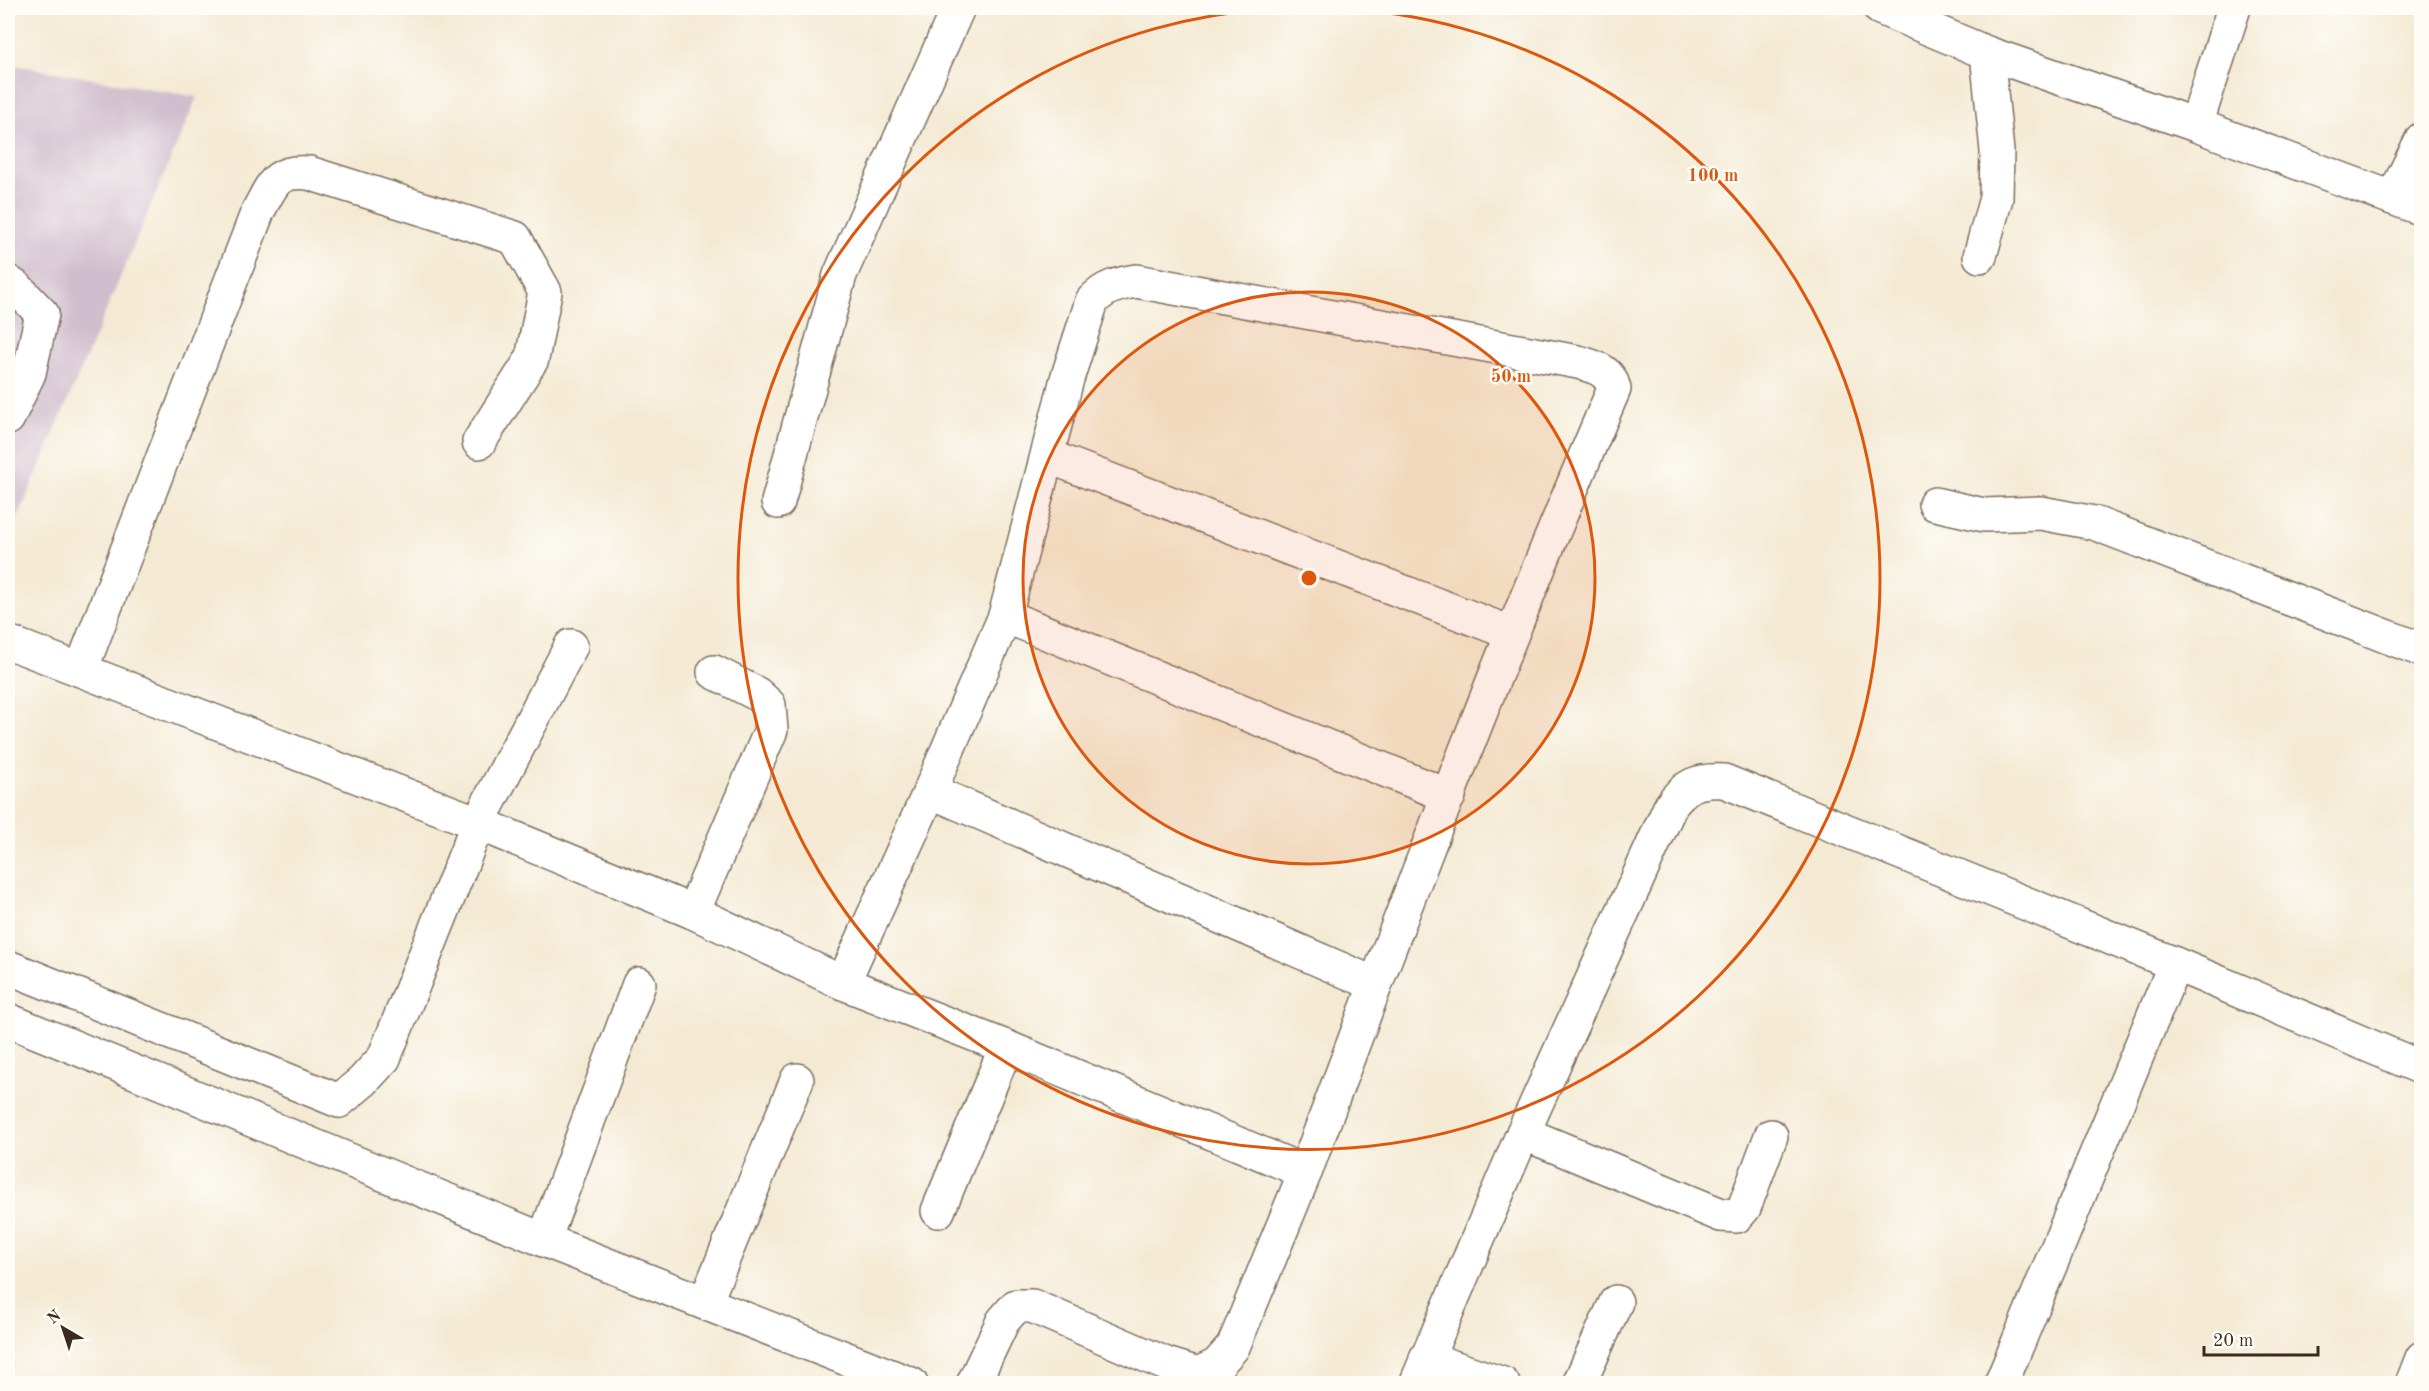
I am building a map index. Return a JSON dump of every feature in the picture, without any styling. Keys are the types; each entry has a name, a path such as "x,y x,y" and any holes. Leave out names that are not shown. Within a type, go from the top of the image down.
{"street":[{"path":"778,502 840,275 958,8"},
{"path":"1880,8 1987,53 2196,125 2407,204 2421,139"},
{"path":"2196,125 2234,8"},
{"path":"1980,256 1996,198 1997,151 1987,53"},
{"path":"81,670 258,211 275,180 291,171 309,173 515,238 545,292 532,359 479,442"},
{"path":"843,983 930,791 1005,616 1067,379 1092,301 1101,292 1136,281 1596,367 1608,375 1614,389 1511,633 1375,984 1306,1170 1233,1347 1216,1365 1198,1374 1166,1364 1032,1306 1016,1306 1003,1321 973,1383"},
{"path":"8,282 42,314 29,372 8,418"},
{"path":"1047,456 1511,633"},
{"path":"1935,504 1984,515 2041,513 2094,523 2421,650"},
{"path":"1005,616 1449,796"},
{"path":"8,642 478,823 693,912 843,983 1006,1047 1291,1166 1306,1170"},
{"path":"8,967 339,1101 363,1081 384,1058 478,823 571,646"},
{"path":"693,912 771,730 769,705 757,694 714,672"},
{"path":"1503,1383 1421,1371 1523,1133 1670,807 1678,794 1690,786 1707,780 1724,782 2175,964 2421,1068"},
{"path":"930,791 1375,984"},
{"path":"2001,1383 2175,964"},
{"path":"544,1240 639,984"},
{"path":"8,1020 544,1240 911,1383"},
{"path":"938,1211 1006,1047"},
{"path":"705,1304 797,1080"},
{"path":"1523,1133 1721,1215 1737,1216 1744,1208 1771,1136"},
{"path":"1579,1383 1616,1302"},
{"path":"2412,1383 2421,1358"}],"shaded area":[{"path":"8,64 197,97 8,541"}]}
